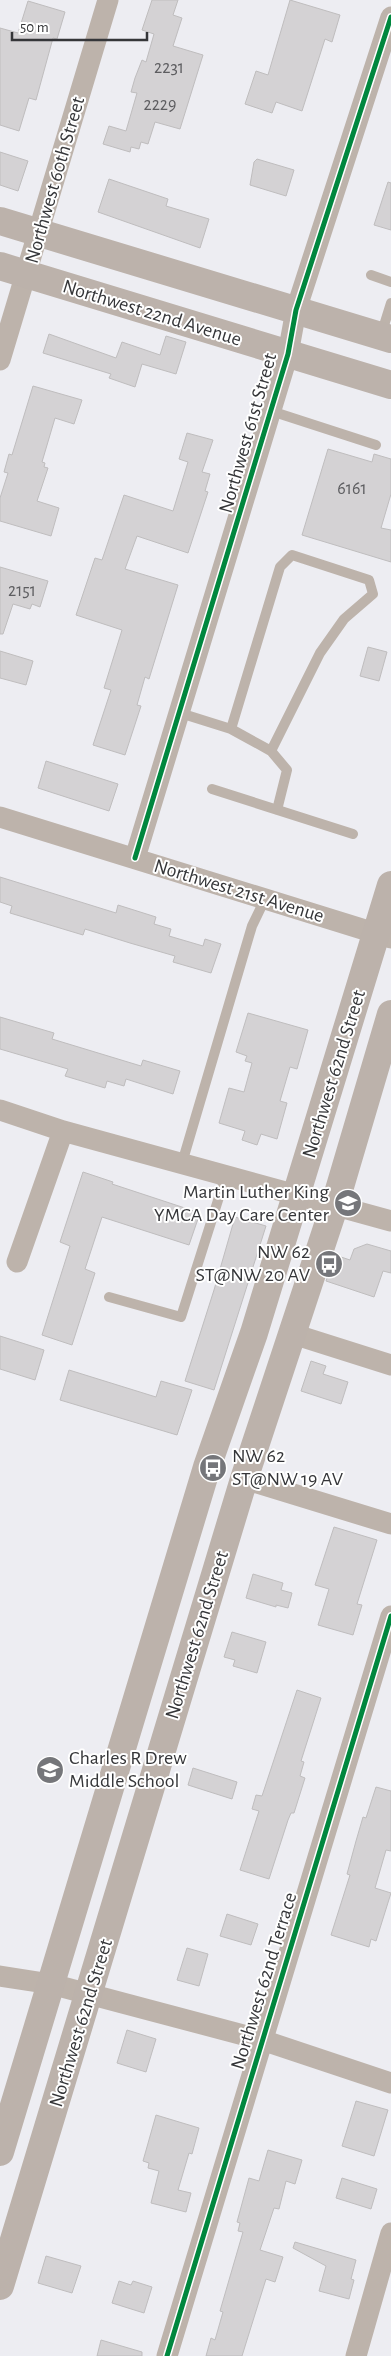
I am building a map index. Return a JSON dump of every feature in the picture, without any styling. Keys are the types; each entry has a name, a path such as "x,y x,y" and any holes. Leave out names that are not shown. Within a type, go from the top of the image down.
{"main road":[{"path":"0,221 386,338"},
{"name":"Northwest 22nd Avenue","path":"0,266 391,385"},
{"name":"Northwest 62nd Street","path":"0,2152 207,1467 254,1334 297,1196 384,936 391,885"},
{"name":"Northwest 62nd Street","path":"0,2286 90,1995 244,1479 334,1207 391,1014"}],"street":[{"name":"Northwest 60th Street","path":"0,360 40,234 108,0"},
{"name":"Northwest 61st Street","path":"135,858 288,354 296,310 391,16"},
{"name":"Northwest 21st Avenue","path":"0,817 384,936"},
{"path":"0,1110 63,1131 182,1162 334,1207 391,1221"},
{"path":"17,1262 63,1131"},
{"path":"293,1334 391,1365"},
{"path":"244,1479 391,1524"},
{"name":"Northwest 62nd Terrace","path":"167,2356 391,1616"},
{"path":"0,1976 51,1984 262,2040 391,2083"},
{"path":"356,2356 391,2233"}],"lane":[{"path":"371,275 391,282"},
{"path":"386,338 391,303"},
{"path":"271,411 376,445"},
{"path":"230,728 280,567 292,555 370,580 373,594 344,619 320,653 271,751"},
{"path":"180,713 230,728 271,751 287,770 277,810"},
{"path":"212,789 353,834"},
{"path":"182,1162 252,926 265,899"},
{"path":"110,1297 182,1317 226,1175"}],"building":[{"path":"152,0 178,0 173,15 182,18 173,46 203,55 180,129 155,122 148,144 141,142 139,149 131,147 130,152 103,144 109,126 126,131 137,93 131,92 135,78 142,60 146,62 154,34 142,30"},
{"path":"290,0 340,15 332,42 325,39 302,111 276,102 272,113 245,104 256,71 268,75"},
{"path":"28,1 65,12 57,39 53,38 36,100 29,98 19,131 0,125 0,28 18,33"},
{"path":"0,152 28,161 18,191 0,185"},
{"path":"257,159 294,170 286,196 250,185 254,162"},
{"path":"109,179 168,199 166,206 209,219 200,248 98,212"},
{"path":"388,182 391,183 391,230 374,225"},
{"path":"49,334 116,358 122,342 160,355 166,336 186,342 176,374 142,364 135,387 109,378 111,374 43,353"},
{"path":"33,386 82,400 74,424 55,418 42,462 45,463 44,467 48,468 37,501 59,508 51,536 0,521 0,498 8,473 4,472 9,454 12,455"},
{"path":"187,433 213,440 202,472 210,474 205,491 208,492 188,553 137,536 125,569 178,585 149,679 145,677 137,705 141,706 125,755 93,745 111,690 104,688 122,630 76,615 95,558 102,560 124,495 173,511 188,462 179,459"},
{"path":"328,449 372,462 374,454 391,459 391,494 381,528 391,530 391,562 302,535"},
{"path":"0,567 48,581 40,607 32,604 30,609 13,604 3,634 0,634"},
{"path":"368,647 387,652 379,681 360,676"},
{"path":"0,651 33,661 26,685 0,678"},
{"path":"46,761 118,784 109,811 38,788"},
{"path":"0,877 116,913 118,905 156,917 154,924 171,929 169,936 203,946 205,939 221,944 211,973 173,962 175,956 85,929 83,935 10,913 12,906 0,902"},
{"path":"248,1013 308,1030 297,1069 290,1067 280,1101 287,1103 277,1139 261,1134 257,1145 242,1140 245,1131 219,1123 229,1088 244,1092 252,1063 245,1061 247,1056 236,1052"},
{"path":"0,1017 54,1033 52,1039 141,1066 143,1060 180,1071 173,1094 126,1079 124,1086 107,1081 105,1088 65,1076 68,1069 0,1049"},
{"path":"83,1172 113,1182 112,1184 200,1213 189,1245 102,1217 85,1269 95,1273 72,1345 42,1335 70,1246 60,1242"},
{"path":"235,1217 266,1226 214,1390 185,1381"},
{"path":"367,1244 391,1251 391,1273 383,1271 374,1297 326,1281 335,1255 350,1260 354,1249"},
{"path":"0,1336 44,1350 35,1380 0,1369"},
{"path":"311,1361 326,1366 323,1374 348,1382 341,1404 301,1391"},
{"path":"69,1370 156,1397 161,1381 192,1390 177,1435 60,1400"},
{"path":"334,1527 377,1540 357,1604 362,1605 353,1635 318,1625 329,1589 315,1585"},
{"path":"253,1574 283,1583 281,1590 292,1593 288,1608 276,1605 276,1607 246,1598"},
{"path":"232,1632 266,1642 257,1673 233,1666 235,1660 224,1657"},
{"path":"297,1690 321,1698 301,1761 304,1762 300,1776 305,1778 294,1813 291,1813 288,1820 269,1879 240,1870 259,1811 252,1809 256,1795 262,1796"},
{"path":"193,1768 237,1782 232,1799 188,1785"},
{"path":"376,1787 391,1791 391,1851 386,1850 375,1888 391,1893 376,1941 371,1939 369,1947 331,1935 350,1875 347,1874 363,1817 366,1818"},
{"path":"227,1914 258,1924 251,1945 220,1936"},
{"path":"187,1948 208,1954 199,1986 177,1980"},
{"path":"127,2030 156,2039 146,2072 117,2063"},
{"path":"356,2101 388,2110 374,2156 342,2146"},
{"path":"156,2115 199,2128 192,2154 189,2153 178,2190 191,2193 186,2212 151,2203 159,2171 148,2168 149,2163 143,2161"},
{"path":"268,2150 302,2160 295,2184 286,2181 279,2209 274,2208 260,2250 283,2257 275,2282 266,2279 242,2356 206,2356 211,2338 215,2340 223,2312 220,2311 243,2232 238,2231 240,2223 237,2222 249,2178 259,2181"},
{"path":"342,2178 377,2189 371,2209 336,2198"},
{"path":"295,2242 356,2260 351,2279 354,2280 349,2299 319,2291 326,2266 293,2248"},
{"path":"46,2256 81,2266 72,2293 38,2283"},
{"path":"119,2281 131,2285 133,2281 152,2287 144,2313 112,2303"},
{"path":"101,2340 142,2352 142,2356 97,2356"}],"cycle path":[{"path":"135,858 288,354 296,310 391,17"},
{"path":"167,2356 391,1616"}],"place":[{"name":"Martin Luther King YMCA Day Care Center","path":"348,1203"},
{"name":"NW 62 ST@NW 20 AV","path":"329,1264"},
{"name":"NW 62 ST@NW 19 AV","path":"213,1468"},
{"name":"Charles R Drew Middle School","path":"50,1770"}]}
